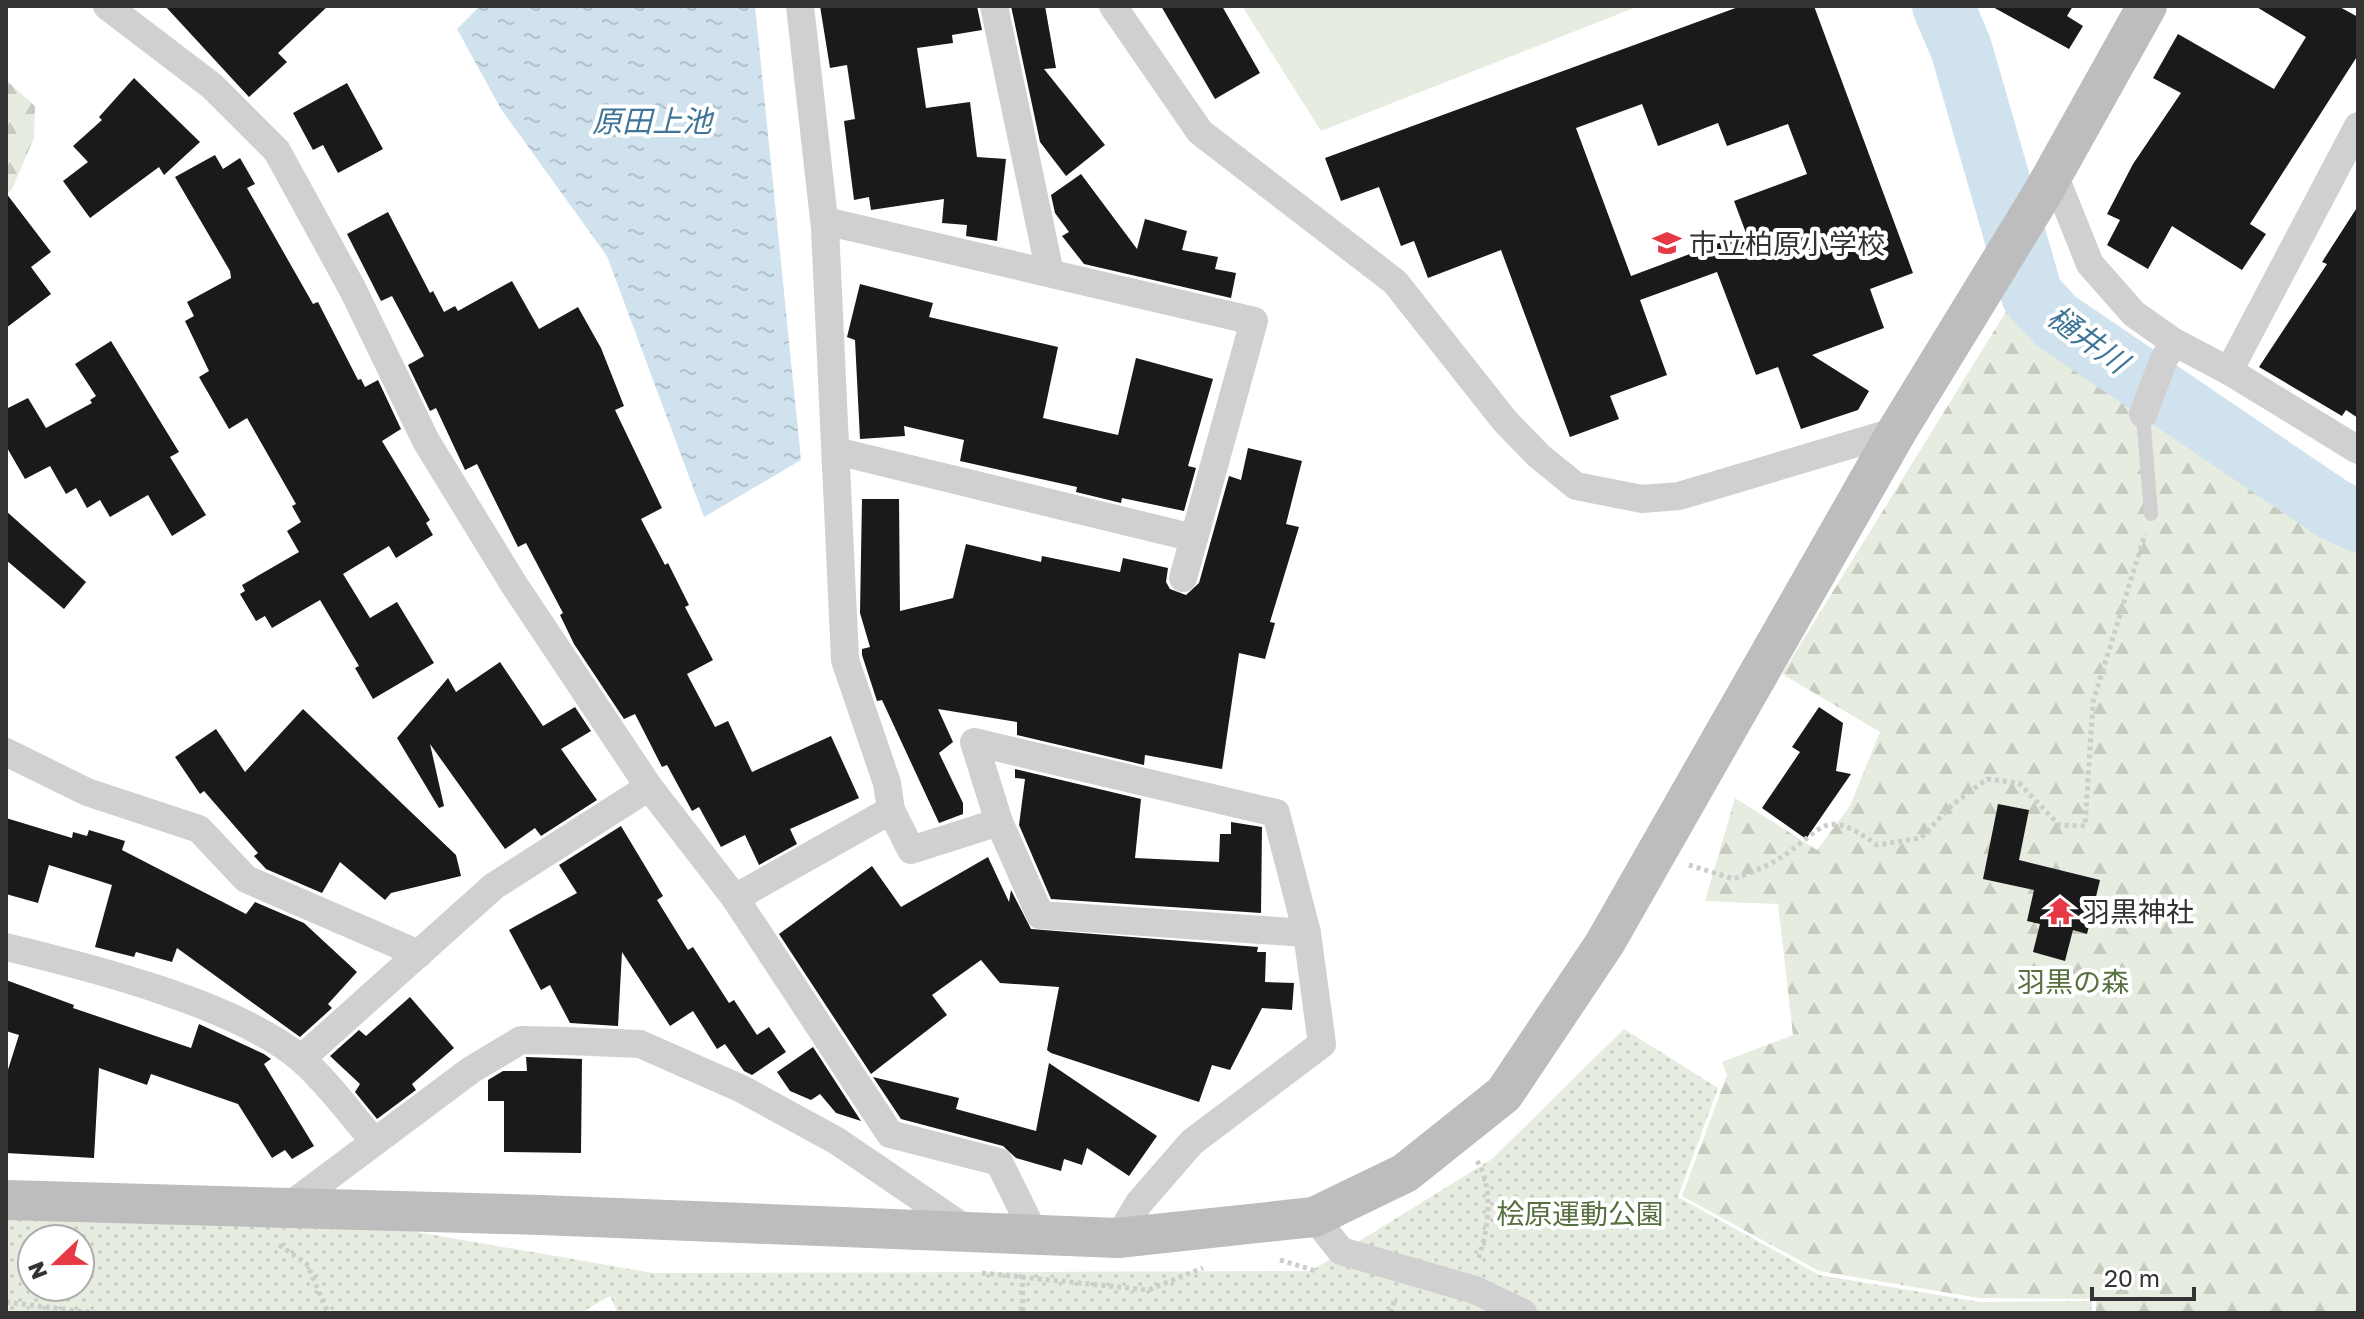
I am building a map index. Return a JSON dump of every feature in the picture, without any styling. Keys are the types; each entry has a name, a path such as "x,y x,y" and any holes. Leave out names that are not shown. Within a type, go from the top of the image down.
{"street":[{"path":"107,6 212,86 277,151 353,290 426,441 513,583 649,787 735,898 890,1134 999,1162 1035,1235"},
{"path":"800,6 825,221 845,660 887,783 891,810 911,850 999,822"},
{"path":"994,6 1050,273"},
{"path":"1113,6 1200,132 1395,282 1505,421 1539,456 1576,486 1642,499 1679,496 1897,431"},
{"path":"6,1200 280,1224 969,1231 1118,1238 1314,1217 1405,1173 1504,1094 1605,943 1897,431 2048,183 2147,6"},
{"path":"2229,371 2358,126"},
{"path":"2048,183 2090,264 2169,351 2229,371 2358,450"},
{"path":"825,221 1254,321 1183,578"},
{"path":"2143,414 2169,351"},
{"path":"836,451 1194,538"},
{"path":"1118,1238 1139,1203 1192,1142 1322,1044 1307,933 1276,813 974,742 999,822 1040,915 1307,933"},
{"path":"6,752 87,792 199,829 246,879 419,954"},
{"path":"301,1059 494,886 649,787"},
{"path":"735,898 891,810"},
{"path":"6,947 122,978 195,1003 258,1032 301,1059 374,1141"},
{"path":"280,1224 374,1141 471,1070 521,1040 640,1044 742,1089 837,1141 969,1231"},
{"path":"1314,1217 1341,1251 1469,1288 1523,1313"}],"lane":[{"path":"2143,414 2151,514"}],"path":[{"path":"1687,864 1734,879 1779,859 1819,826 1849,825 1877,845 1921,838 1952,805 1987,779 2019,783 2059,825 2085,826 2093,702 2151,514"},
{"path":"1469,1288 1484,1240 1487,1215 1485,1183 1476,1161"},
{"path":"280,1224 288,1255 307,1264 328,1313"},
{"path":"1391,1313 1395,1297"},
{"path":"6,1302 94,1313"}],"green space":[{"path":"1242,6 1639,6 1321,131"},
{"path":"6,80 35,106 34,138 11,191 6,193"},
{"name":"羽黒の森","path":"2015,297 2044,340 2239,462 2358,554 2358,1313 2096,1313 2096,1299 1979,1298 1819,1271 1682,1196 1727,1075 1722,1062 1793,1035 1778,904 1705,901 1735,798 1817,850 1850,806 1880,732 1782,674"},
{"name":"桧原運動公園","path":"1624,1029 1718,1088 1678,1197 1819,1275 1980,1302 2092,1301 2091,1313 618,1313 610,1296 580,1313 6,1313 6,1186 285,1209 653,1273 1311,1271 1492,1159"},
{"path":"2090,1303 2088,1313 1978,1313 1978,1305"}],"water":[{"name":"原田上池","path":"480,6 755,6 801,460 704,517 607,256 501,109 457,29"}],"building":[{"path":"165,6 328,6 278,53 287,62 249,97"},
{"path":"820,6 977,6 982,30 952,35 953,43 917,48 926,108 970,102 977,157 1006,159 997,241 966,236 967,225 942,223 944,199 871,210 869,197 854,200 844,121 855,119 847,65 830,68"},
{"path":"1011,6 1045,6 1056,68 1044,69 1105,145 1066,176 1040,142"},
{"path":"1161,6 1222,6 1260,73 1215,99"},
{"path":"1741,6 1814,6 1913,273 1870,289 1884,328 1812,355 1869,391 1858,410 1801,429 1778,367 1756,375 1717,272 1640,300 1667,375 1610,396 1619,419 1570,437 1501,250 1428,278 1414,241 1401,246 1379,187 1341,201 1325,158","holes":["1642,104 1658,146 1718,123 1727,146 1788,124 1807,174 1734,201 1746,233 1631,276 1576,128"]},
{"path":"1991,6 2073,6 2067,16 2083,26 2069,49"},
{"path":"2255,6 2338,6 2358,17 2358,55 2250,224 2266,234 2242,270 2172,226 2148,269 2107,245 2120,220 2107,214 2133,164 2181,93 2153,78 2178,34 2274,89 2306,37"},
{"path":"134,78 200,142 164,175 159,167 90,218 63,181 88,162 73,146 102,120 99,117"},
{"path":"347,83 383,149 338,173 323,145 313,150 293,113"},
{"path":"215,155 223,169 240,158 255,184 247,188 313,304 318,302 358,380 361,379 365,387 378,380 401,429 382,441 430,520 426,523 433,535 396,558 389,546 343,574 370,618 397,602 434,663 373,699 355,668 359,666 320,600 272,628 265,616 256,621 240,594 245,591 242,585 299,552 287,531 301,522 292,506 296,504 247,418 229,429 199,377 209,371 185,321 194,316 187,302 231,278 230,271 175,177"},
{"path":"1081,174 1137,249 1145,219 1187,231 1182,250 1218,257 1215,269 1236,273 1231,298 1084,264 1062,236 1069,232 1055,213 1051,195"},
{"path":"6,193 51,252 31,267 51,294 6,328"},
{"path":"2358,206 2358,418 2346,410 2342,416 2259,367 2327,264 2322,262"},
{"path":"388,212 430,293 433,291 444,312 455,306 458,311 512,281 539,329 578,307 601,348 624,406 615,410 662,508 641,519 665,565 668,563 689,605 685,607 713,660 687,674 715,727 728,721 752,772 831,736 859,798 790,829 797,844 759,865 745,835 721,847 699,807 692,811 667,765 662,767 635,714 624,719 574,644 560,615 563,613 526,543 518,547 477,464 465,470 436,408 430,411 408,365 424,356 392,296 381,301 347,234"},
{"path":"860,284 933,303 929,317 1058,347 1043,418 1118,435 1136,358 1213,379 1188,466 1196,468 1184,511 1122,498 1121,503 1076,492 1077,487 960,461 964,440 904,426 905,436 860,439 855,340 847,337"},
{"path":"111,341 179,452 170,457 206,515 172,536 148,495 110,517 100,500 87,508 76,488 66,494 50,466 25,479 6,446 6,409 28,398 46,428 92,403 90,400 96,396 75,364"},
{"path":"1248,448 1302,461 1286,524 1299,527 1270,622 1275,623 1265,659 1239,653 1222,769 1145,755 1144,765 1017,735 1017,722 938,709 953,742 939,753 963,803 963,814 939,823 882,700 877,701 862,655 862,649 870,647 860,613 862,499 899,499 900,611 953,598 966,544 1041,562 1042,556 1120,572 1123,558 1168,568 1166,582 1170,589 1186,595 1199,583 1229,476 1241,480"},
{"path":"6,511 86,582 64,609 6,560"},
{"path":"500,662 543,726 575,707 591,731 561,749 597,800 541,836 535,828 505,849 430,744 444,806 439,808 397,738 448,678 456,692"},
{"path":"1819,707 1843,723 1836,771 1851,774 1806,839 1762,808 1800,752 1792,747"},
{"path":"303,709 456,855 461,876 391,893 385,900 340,862 322,893 266,869 254,856 258,853 204,791 200,794 175,757 216,729 245,772"},
{"path":"1015,769 1141,799 1135,858 1219,862 1220,834 1231,834 1231,822 1262,827 1261,913 1051,899 1019,825 1025,779 1015,778"},
{"path":"1998,804 2029,810 2019,860 2100,880 2087,934 2073,930 2065,961 2033,952 2040,924 2027,921 2034,890 1983,879"},
{"path":"6,818 72,838 73,832 87,836 89,830 125,841 122,850 246,914 255,902 304,923 357,972 328,1004 332,1008 300,1037 177,948 172,962 136,952 134,957 95,947 112,885 49,865 38,903 6,894"},
{"path":"621,826 663,896 657,900 688,950 693,947 729,1003 734,1000 757,1035 769,1027 786,1052 752,1075 744,1071 725,1044 717,1049 693,1011 670,1026 622,952 618,1026 570,1023 550,985 541,990 509,930 577,893 559,865"},
{"path":"988,857 1009,902 1011,890 1031,929 1258,947 1257,952 1266,952 1265,982 1294,983 1292,1010 1262,1008 1230,1070 1212,1065 1199,1102 1051,1053 1047,1050 1059,987 1000,983 981,960 932,995 947,1015 871,1074 779,934 872,866 901,907"},
{"path":"6,980 74,1005 73,1008 191,1048 199,1024 264,1054 271,1059 264,1064 314,1146 292,1159 285,1150 272,1158 238,1104 151,1074 147,1085 99,1068 94,1158 6,1153 6,1076 19,1035 6,1031"},
{"path":"410,997 454,1048 412,1084 416,1090 377,1119 355,1092 360,1084 330,1056 359,1030 366,1036"},
{"path":"813,1047 861,1121 836,1113 820,1094 811,1100 790,1091 777,1072"},
{"path":"526,1057 582,1059 581,1153 504,1152 504,1101 488,1101 488,1080 503,1071 527,1071"},
{"path":"1049,1063 1157,1136 1129,1176 1087,1148 1082,1165 1064,1159 1061,1171 1016,1158 1003,1146 901,1119 873,1077 959,1098 956,1109 1036,1131"}],"waterway":[{"name":"樋井川","path":"1943,6 1961,48 2032,295 2056,321 2333,509 2358,521"}],"place":[{"name":"市立柏原小学校","path":"1667,243"},
{"name":"羽黒神社","path":"2060,911"}]}
